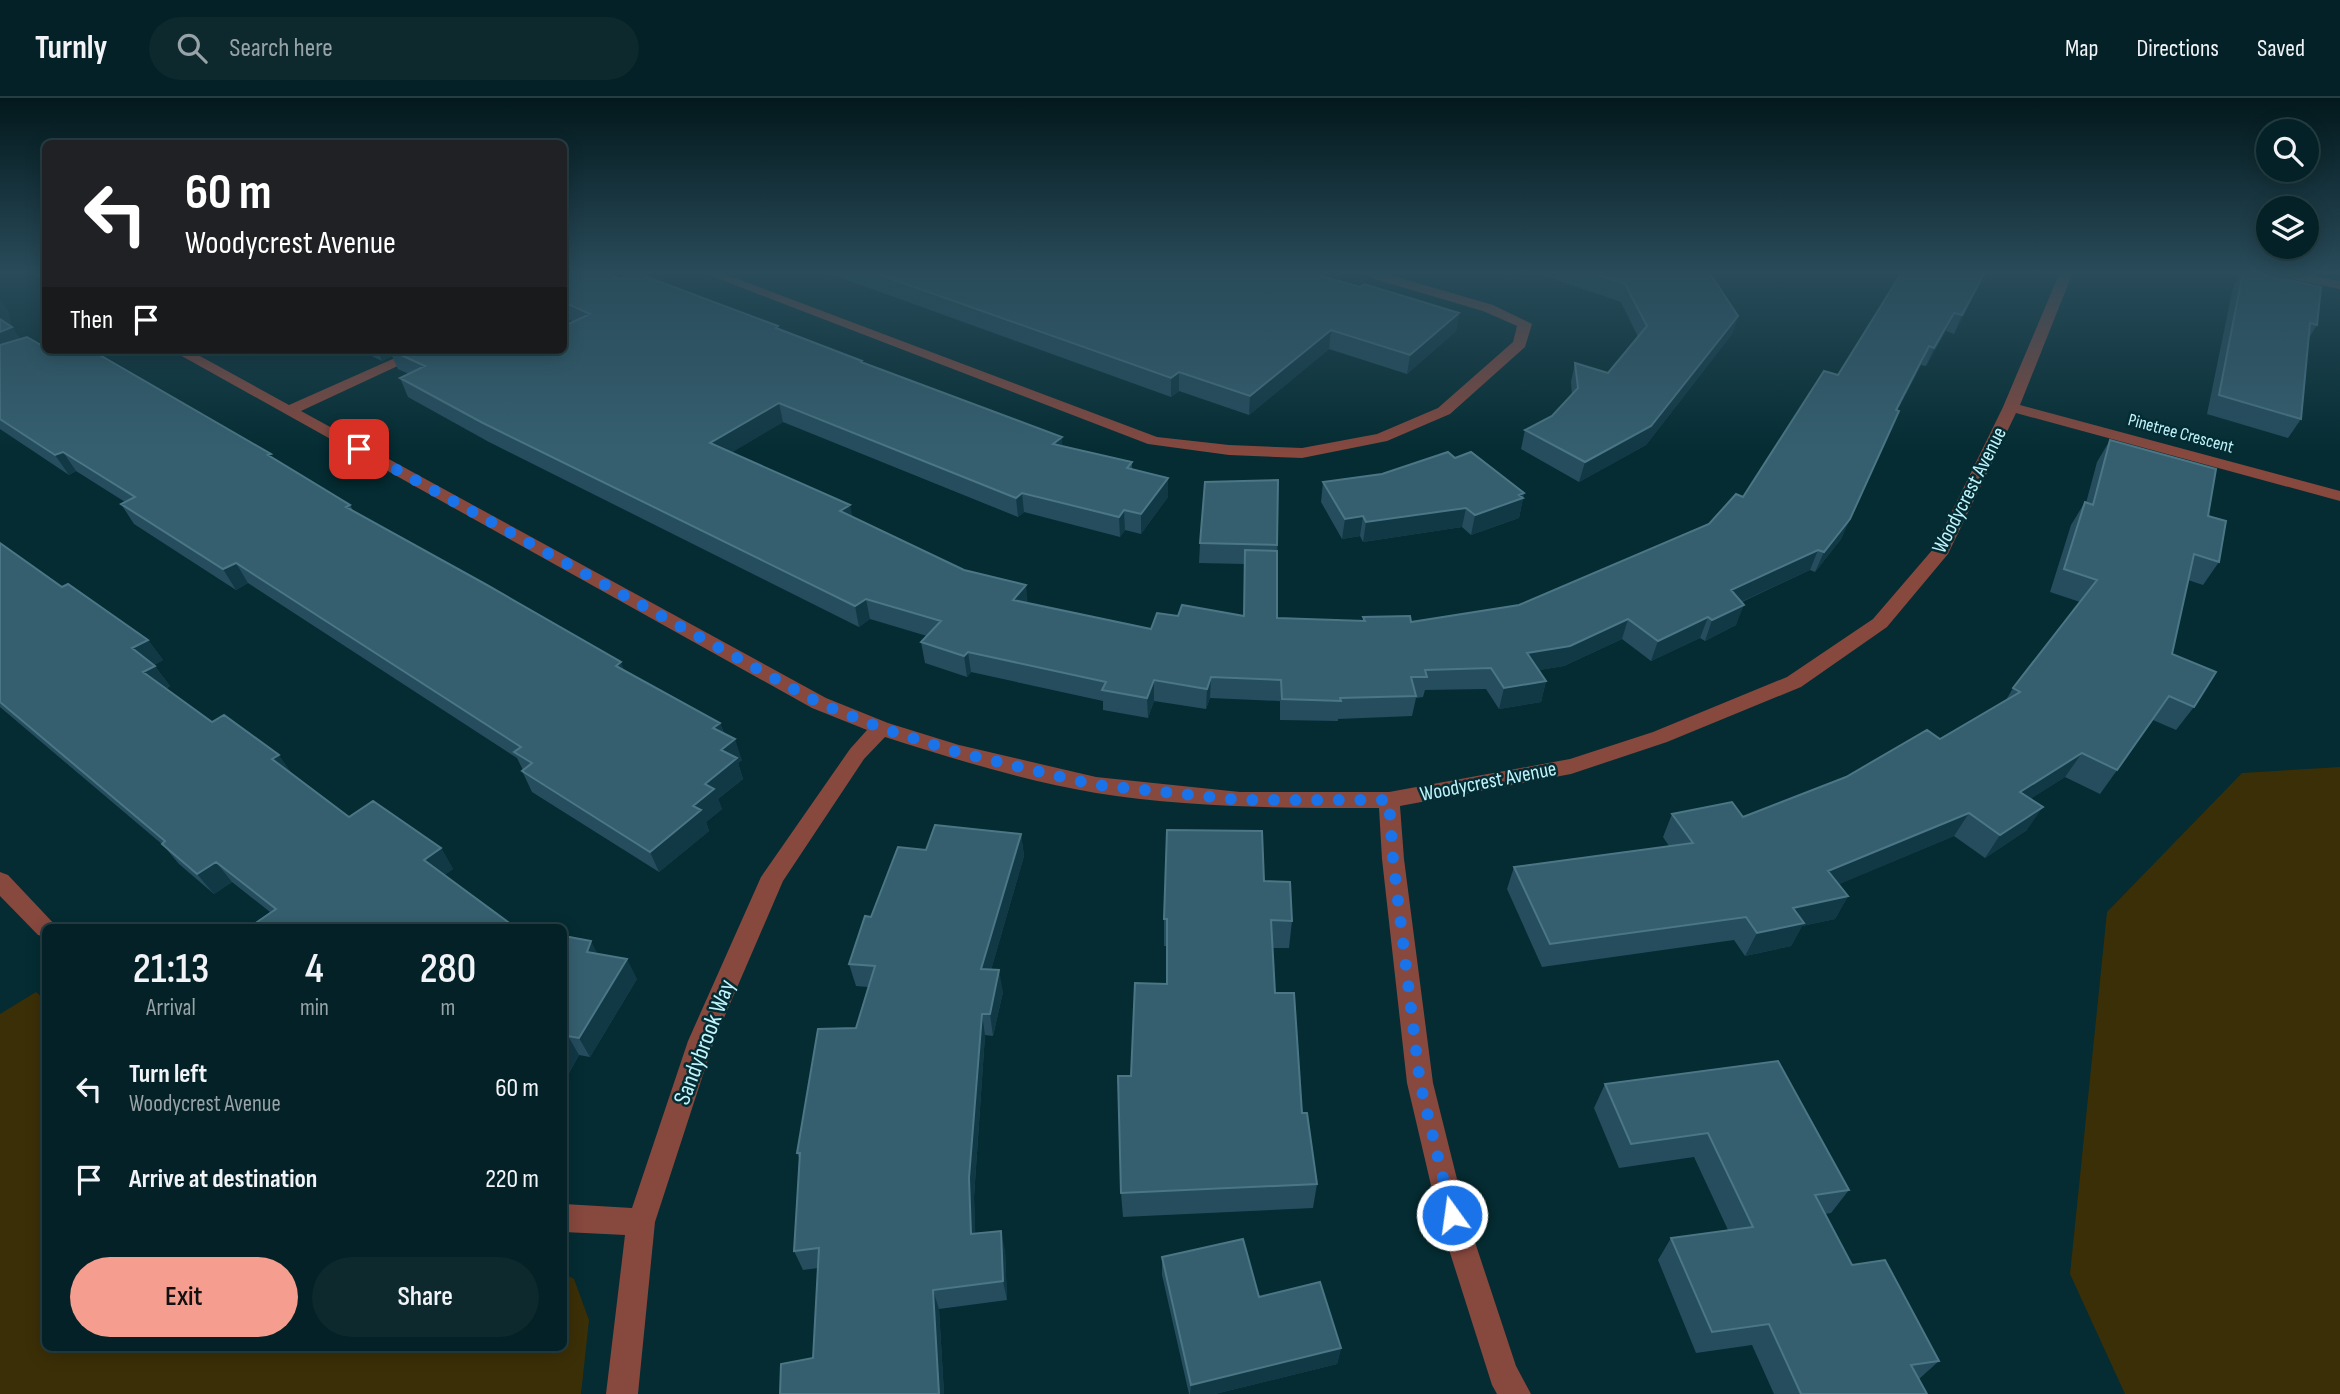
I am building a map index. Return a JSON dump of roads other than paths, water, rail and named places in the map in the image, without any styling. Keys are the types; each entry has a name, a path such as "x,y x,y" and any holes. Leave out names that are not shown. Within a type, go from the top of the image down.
{"street":[{"path":"868,332 1154,441 1229,450 1302,453 1381,438 1444,411 1520,344 1523,332"},
{"name":"Woodycrest Avenue","path":"185,354 819,703 881,728 957,752 1096,785 1241,800 1389,800 1571,766 1660,737 1794,681 1880,623 1942,550 2011,407 2040,332"},
{"path":"0,362 42,346"},
{"path":"288,411 416,354"},
{"name":"Pinetree Crescent","path":"2011,407 2340,496"},
{"name":"Sandybrook Way","path":"622,1394 641,1222 701,1041 773,877 860,751 881,728"},
{"path":"1389,800 1393,859 1420,1083 1452,1215 1503,1374 1515,1394"},
{"path":"0,881 42,924"},
{"path":"567,1218 641,1222"}]}
